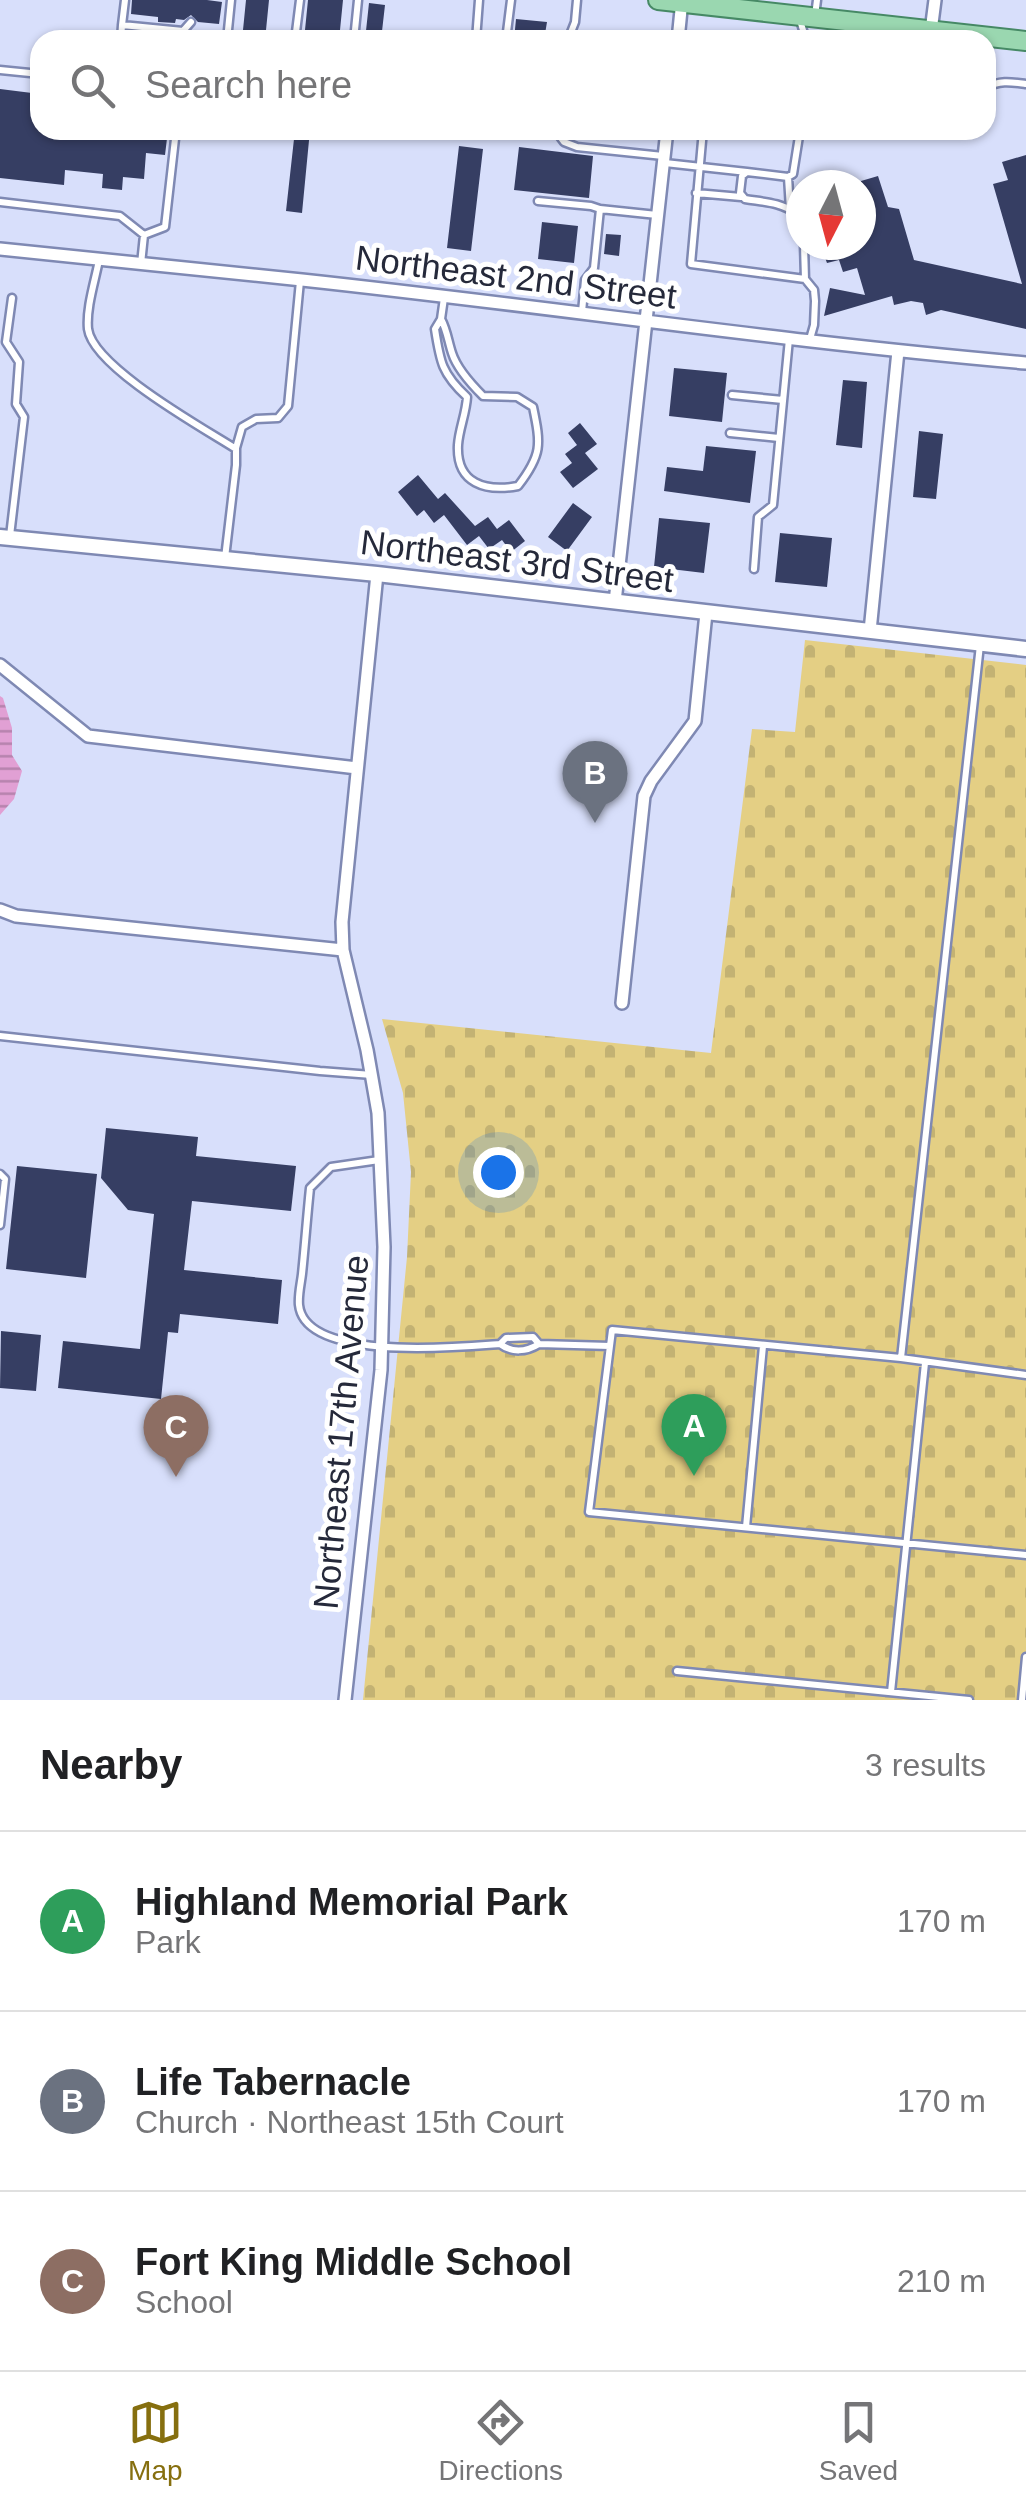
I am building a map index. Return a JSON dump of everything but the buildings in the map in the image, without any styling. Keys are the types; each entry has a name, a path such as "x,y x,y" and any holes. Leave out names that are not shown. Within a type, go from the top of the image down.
{"main road":[{"path":"658,0 810,11 931,30"},
{"path":"996,38 1026,41"}],"street":[{"path":"931,30 935,0"},
{"path":"679,30 682,1"},
{"path":"615,602 667,140"},
{"name":"Northeast 2nd Street","path":"0,249 300,279 898,352 1026,362"},
{"path":"870,632 898,352"},
{"name":"Northeast 3rd Street","path":"5,537 377,574 1026,649"},
{"name":"Northeast 17th Avenue","path":"345,1700 382,1346 384,1247 378,1113 343,950 342,922 377,574"},
{"path":"622,1003 644,796 650,781 694,720 706,613"},
{"path":"0,665 88,736 356,768"},
{"path":"0,910 16,916 343,950"}],"lane":[{"path":"122,30 125,0"},
{"path":"227,30 231,0"},
{"path":"296,30 300,0"},
{"path":"355,30 358,0"},
{"path":"477,30 480,0"},
{"path":"507,30 511,0"},
{"path":"571,30 577,0"},
{"path":"184,30 192,22"},
{"path":"122,25 173,30"},
{"path":"0,70 30,73"},
{"path":"996,85 1026,84"},
{"path":"144,235 164,227 175,140"},
{"path":"562,140 577,148 786,176"},
{"path":"702,140 691,264 806,280"},
{"path":"794,170 799,140"},
{"path":"741,197 742,176 746,172"},
{"path":"696,193 741,197 786,207"},
{"path":"538,201 658,215"},
{"path":"0,202 120,216 144,235"},
{"path":"582,313 585,280 594,268 600,209"},
{"path":"141,265 144,235"},
{"path":"99,260 88,331 97,347 139,388 236,448"},
{"path":"805,260 806,280 814,290 815,301 809,340"},
{"path":"225,559 236,448 242,427 256,420 278,418 288,406 300,279"},
{"path":"442,319 453,358 482,396 516,397 533,407 539,437 534,465 518,486 500,490 476,484 461,468 458,445 467,398 440,364 435,330 442,319 444,296"},
{"path":"5,537 24,417 16,404 19,362 6,342 12,298"},
{"path":"754,569 758,517 772,505 789,338"},
{"path":"732,394 783,400"},
{"path":"730,433 779,438"},
{"path":"901,1358 980,645"},
{"path":"0,1036 372,1075"},
{"path":"380,1160 331,1167 310,1188 299,1308 310,1326 332,1339 382,1346 500,1344 508,1350 530,1350 539,1344 610,1346"},
{"path":"0,1174 4,1180 0,1225"},
{"path":"1026,1375 901,1358 612,1330 589,1512 1026,1554"},
{"path":"746,1527 763,1346"},
{"path":"890,1692 924,1363"},
{"path":"1022,1700 1026,1657"},
{"path":"677,1671 970,1700"}],"green space":[{"path":"805,640 1026,665 1026,1700 363,1700 407,1257 411,1172 403,1093 382,1019 711,1053 752,729 795,732"}],"shaded area":[{"path":"0,696 12,728 12,755 22,771 14,799 0,815"}],"place":[{"name":"Life Tabernacle","path":"595,823"},
{"name":"Highland Memorial Park","path":"694,1476"},
{"name":"Fort King Middle School","path":"176,1477"}]}
